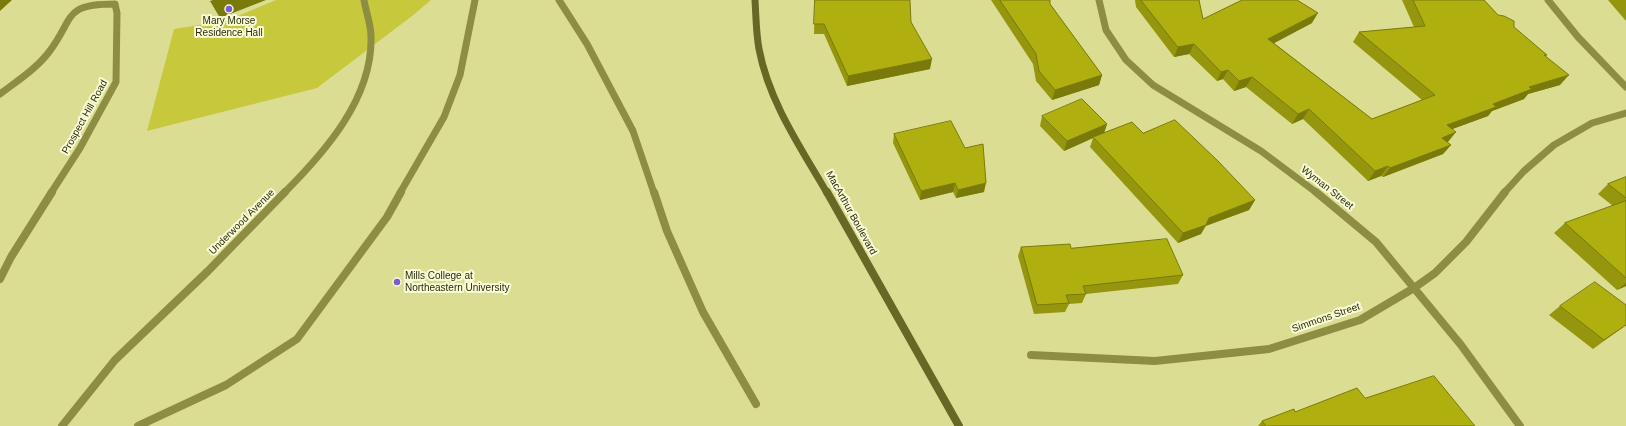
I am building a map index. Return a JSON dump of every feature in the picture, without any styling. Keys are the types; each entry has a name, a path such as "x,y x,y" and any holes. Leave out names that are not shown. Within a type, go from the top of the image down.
{"main road":[{"name":"MacArthur Boulevard","path":"755,0 759,49 767,78 777,105 959,426"}],"street":[{"name":"Underwood Avenue","path":"62,426 115,360 208,271 314,164 336,134 360,93 367,70 371,36 364,0"},
{"path":"138,426 226,385 297,339 386,217 444,117 460,75 475,0"},
{"path":"559,0 587,44 633,131 667,231 703,312 756,404"},
{"name":"Wyman Street","path":"1099,0 1106,30 1126,60 1153,85 1260,151 1335,207 1376,242 1461,345 1520,426"},
{"path":"1548,0 1578,37 1626,87"},
{"name":"Prospect Hill Road","path":"0,94 22,78 49,52 79,8 101,4 115,4 117,13 116,82 80,148 11,257 0,279"},
{"name":"Simmons Street","path":"1031,355 1155,361 1269,349 1360,320 1414,288 1434,273 1466,242 1495,204 1524,171 1554,145 1592,123 1626,113"}],"shaded area":[{"path":"276,0 431,0 317,88 147,131 174,29 226,21"}],"building":[{"path":"815,0 910,0 911,22 932,59 848,76 824,24 814,24"},
{"path":"1000,0 1050,0 1050,4 1102,75 1055,90 1039,71 1036,54"},
{"path":"1141,0 1199,0 1203,19 1242,0 1297,0 1318,13 1268,39 1372,119 1435,95 1359,32 1425,26 1413,0 1484,0 1498,15 1514,21 1514,27 1547,55 1544,55 1569,75 1529,87 1532,89 1493,104 1496,107 1447,125 1456,132 1442,138 1451,145 1390,168 1388,166 1375,171 1309,109 1298,114 1252,77 1239,81 1228,70 1221,72 1194,44 1178,47"},
{"path":"1082,99 1107,124 1067,141 1042,116"},
{"path":"1175,120 1218,161 1255,200 1209,218 1206,225 1183,233 1093,137 1132,122 1143,133"},
{"path":"951,121 965,148 983,144 986,183 958,190 955,183 921,191 894,134"},
{"path":"1626,177 1626,198 1608,184"},
{"path":"1626,201 1626,278 1565,223"},
{"path":"1167,239 1183,275 1083,286 1086,294 1066,295 1069,303 1037,305 1021,247 1070,244 1071,248"},
{"path":"1595,282 1626,305 1626,325 1604,340 1560,306"},
{"path":"1434,376 1475,426 1266,426 1262,421 1294,409 1295,412 1357,388 1365,398"}],"place":[{"name":"Mary Morse Residence Hall","path":"229,9"},
{"name":"Mills College at Northeastern University","path":"397,282"}]}
